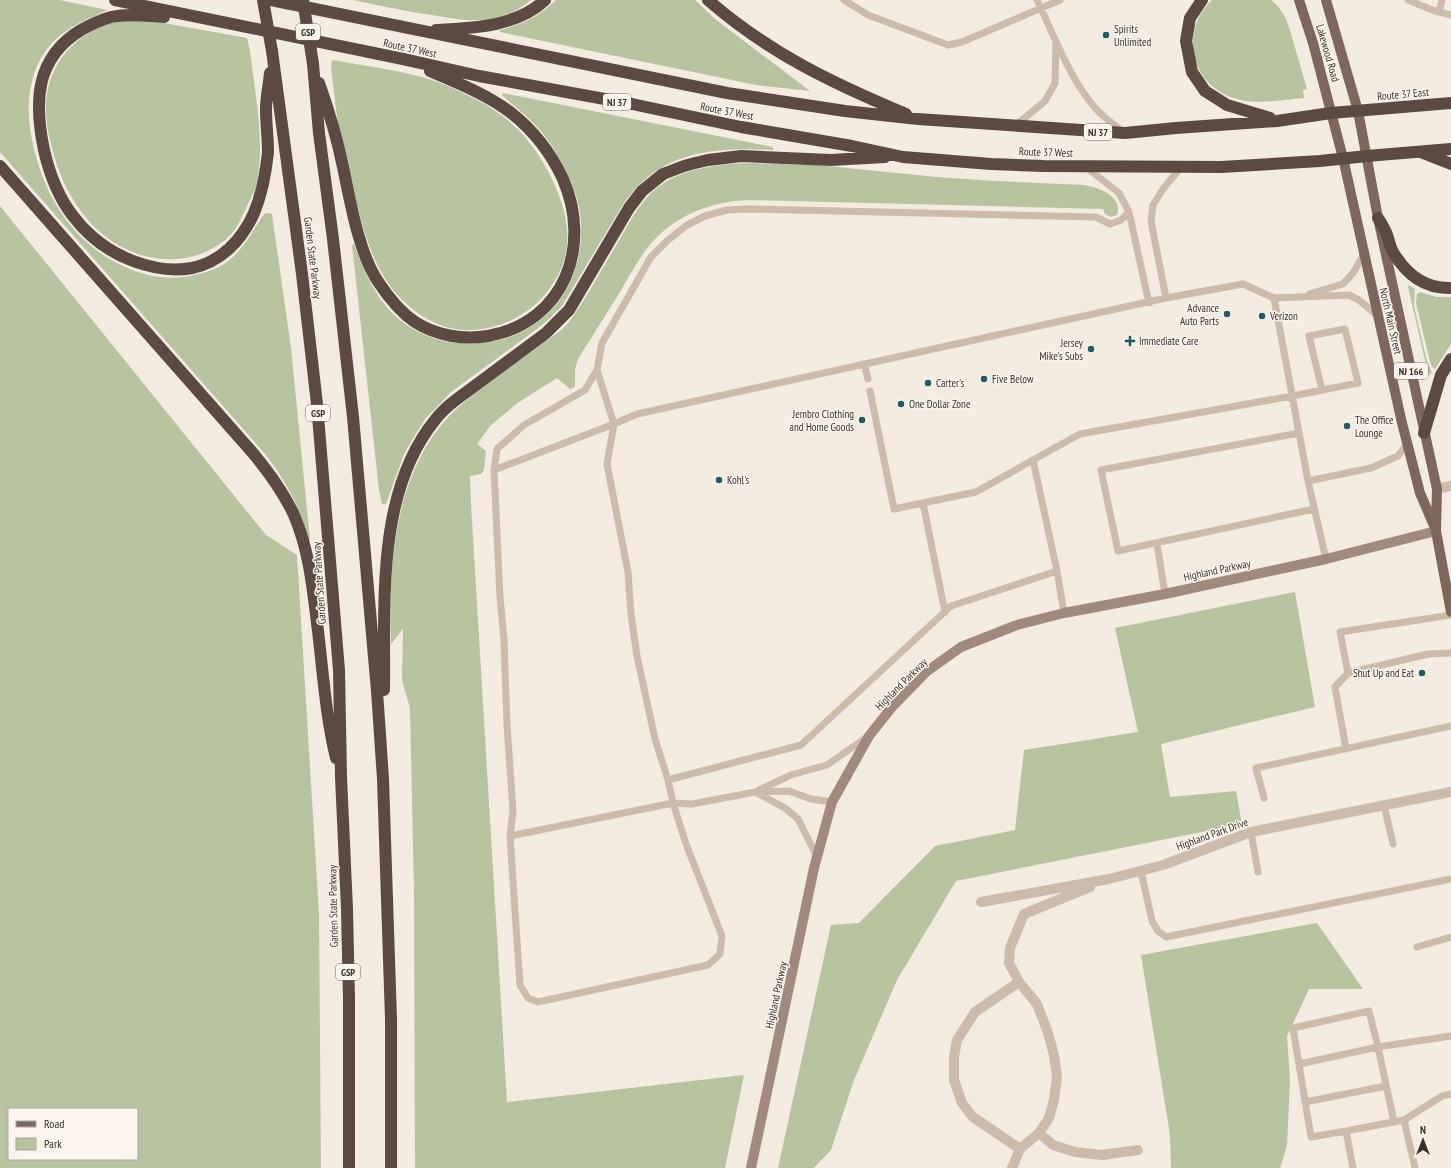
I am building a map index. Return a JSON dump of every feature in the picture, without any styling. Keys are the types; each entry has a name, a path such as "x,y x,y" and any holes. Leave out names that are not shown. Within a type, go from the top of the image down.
{"highway":[{"name":"Route 37 West","path":"115,0 404,59 479,76 632,104 741,127 852,146 903,157 991,164 1086,167 1221,167 1320,161 1343,158"},
{"name":"Garden State Parkway","path":"263,0 272,51 301,266 317,404 339,670 341,777 347,909 349,999 349,1168"},
{"name":"Route 37 West","path":"271,0 728,93 845,111 918,119 1125,133 1277,120 1331,113"},
{"name":"Garden State Parkway","path":"303,0 313,64 319,132 333,239 353,417 377,683 383,779 391,1019 391,1168"},
{"path":"420,31 470,27 505,22 527,13 545,0"},
{"path":"708,0 739,25 787,58 837,84 918,119"},
{"path":"1202,0 1190,18 1186,41 1188,59 1192,72 1205,91 1227,105 1277,120"},
{"path":"209,19 138,15 109,18 93,24 69,38 54,53 42,79 38,103 38,116 46,158 66,207 89,234 122,256 148,266 171,270 183,270 205,264 213,260 227,251 239,238 253,214 265,172 268,151 266,108 272,51"},
{"path":"313,64 329,112 353,212 364,249 377,281 398,308 411,319 436,332 448,336 472,338 505,332 526,321 542,309 556,293 566,276 572,258 575,237 574,217 567,188 558,168 546,149 532,132 510,112 484,95 404,59"},
{"name":"Route 37 East","path":"1358,111 1451,102"},
{"name":"NJ 37","path":"1331,113 1358,111"},
{"name":"NJ 37","path":"1343,158 1451,149"},
{"path":"1418,151 1451,164"},
{"path":"383,779 385,580 391,531 405,473 419,443 435,419 457,399 559,322 570,310 635,200 648,185 663,174 690,164 736,156 765,156 831,160 903,157"},
{"path":"0,166 252,452 269,473 283,495 298,527 310,571 316,608 325,698 332,741 341,777"},
{"path":"1378,218 1386,233 1392,252 1414,278 1428,285 1442,289 1451,288"},
{"path":"1424,433 1441,375 1451,359"}],"main road":[{"name":"Lakewood Road","path":"1299,0 1313,43 1331,113"},
{"name":"Lakewood Road","path":"1326,0 1358,111"},
{"name":"North Main Street","path":"1358,111 1378,218 1437,489 1436,531 1451,612"},
{"name":"North Main Street","path":"1331,113 1343,158 1407,444 1420,493 1436,531"}],"street":[{"path":"1437,489 1451,486"},
{"name":"Highland Parkway","path":"751,1168 817,857 832,802 869,736 892,707 926,672 962,647 1017,625 1326,559 1436,531"},
{"name":"Highland Park Drive","path":"981,902 1109,879 1163,865 1251,832 1451,792"},
{"path":"1012,1168 1020,1149 1039,1133 1049,1118 1054,1100 1057,1077 1054,1055 1048,1033 1037,1004 1019,982 1009,963 1010,948 1024,914 1109,879"},
{"path":"1019,982 975,1012 958,1040 954,1057 954,1080 962,1103 972,1118 1020,1149"},
{"path":"1039,1133 1053,1145 1075,1152 1102,1155 1138,1150"}],"lane":[{"path":"844,0 868,15 948,45 962,42 1060,0"},
{"path":"1038,0 1056,43 1084,94 1100,112 1125,133"},
{"path":"1408,0 1432,10 1451,15"},
{"path":"1439,12 1442,0"},
{"path":"1014,126 1046,101 1055,83 1056,43"},
{"path":"1166,298 1151,221 1153,205 1163,189 1182,166"},
{"path":"1086,167 1119,193 1129,212 1149,303"},
{"path":"597,370 614,424 607,464 628,572 631,614 637,656 655,739 686,844 722,936 720,954 708,965 538,1002 528,998 520,984 510,836 513,810 507,725 504,640 500,597 494,470 497,449 524,425 585,390 597,370 602,343 651,257 668,240 687,225 705,216 727,210 777,210 1096,217 1110,224 1122,220 1129,212"},
{"path":"1296,298 1343,284 1353,273 1364,254"},
{"path":"494,470 637,414 1149,303 1166,298 1243,284 1274,298 1349,295 1359,300 1378,316"},
{"path":"1274,298 1298,433 1326,559"},
{"path":"870,391 894,509 976,492 1080,434 1292,396 1358,383 1345,329 1309,336 1322,390"},
{"path":"864,364 868,379"},
{"path":"1298,433 1101,470 1118,552 1314,509"},
{"path":"1308,481 1371,468 1398,456 1407,444"},
{"path":"1033,460 1064,614"},
{"path":"923,503 945,612"},
{"path":"1157,544 1165,594"},
{"path":"668,780 802,745 951,606 1056,571"},
{"path":"1348,673 1340,632 1451,615"},
{"path":"1346,748 1335,687 1348,673 1428,654 1451,653"},
{"path":"1264,798 1256,768 1451,726"},
{"path":"755,792 791,775 827,765 869,736"},
{"path":"510,836 673,803 692,804 755,792 789,791 811,798 832,802"},
{"path":"755,792 785,808 798,819 817,857"},
{"path":"1384,805 1392,844"},
{"path":"1251,832 1258,872"},
{"path":"1141,871 1152,921 1158,931 1166,937 1451,879"},
{"path":"1417,947 1451,937"},
{"path":"1394,1122 1370,1011 1293,1028 1311,1137 1346,1131 1394,1122 1404,1120 1442,1096 1451,1094"},
{"path":"1298,1064 1378,1048 1451,1036"},
{"path":"1305,1102 1386,1086"},
{"path":"1404,1120 1415,1168"},
{"path":"1346,1131 1353,1168"}],"green space":[{"path":"0,0 60,0 107,10 64,32 52,43 39,62 35,72 29,106 30,128 34,149 40,169 57,207 69,224 83,239 99,252 125,267 141,273 167,278 194,275 215,269 231,259 247,241 264,214 272,214 291,348 310,540 308,540 297,506 292,496 266,455 0,152"},
{"path":"353,0 531,0 517,10 506,15 483,20 470,20 416,13"},
{"path":"556,0 695,0 715,19 810,91 756,85 500,32 500,30 530,19 544,11"},
{"path":"1212,0 1271,0 1280,8 1289,27 1307,89 1303,90 1304,98 1270,102 1245,101 1221,93 1209,83 1200,71 1194,57 1193,42 1195,27 1201,13"},
{"path":"127,20 153,21 247,38 250,51 260,134 257,184 241,220 226,239 212,249 182,259 149,257 119,245 105,236 85,217 77,206 64,182 54,157 47,124 46,105 49,86 56,67 69,49 86,35 105,25"},
{"path":"332,60 375,67 426,78 450,87 481,102 503,116 521,132 536,151 549,173 565,215 567,232 567,248 564,262 551,287 537,303 512,320 498,325 484,329 454,329 427,319 415,311 395,292 380,269 368,243 360,216 345,158 336,113 331,68"},
{"path":"503,93 773,147 773,150 750,149 708,152 688,156 670,163 652,174 637,188 622,206 562,306 545,323 451,392 426,418 404,454 386,504 382,504 379,490 352,245 354,244 365,272 374,289 392,313 414,330 432,338 450,342 486,343 510,337 531,327 549,312 564,294 574,273 580,248 581,222 578,201 570,180 555,150 544,135 502,95"},
{"path":"745,163 817,165 937,177 1084,185 1102,190 1108,194 1117,203 1118,208 1117,215 1111,217 1105,214 1103,209 748,200 733,201 704,208 678,220 655,239 645,251 578,359 575,369 575,387 570,389 557,378 519,402 491,425 477,444 486,451 484,470 481,474 470,476 471,504 507,1102 744,1075 725,1168 415,1168 414,892 410,708 402,680 403,629 391,644 390,611 395,544 401,511 411,479 425,449 444,422 468,399 566,326 588,294 634,215 656,189 675,177 701,168"},
{"path":"0,206 266,535 297,555 319,914 321,1168 0,1168"},
{"path":"1409,285 1415,289 1414,306 1427,361 1432,373 1430,374 1428,373 1408,287"},
{"path":"1420,292 1436,297 1451,297 1451,344 1435,369 1432,367 1429,358 1416,303 1417,294"},
{"path":"1295,592 1315,707 1161,744 1170,797 1236,791 1242,824 956,881 897,980 854,1080 831,1150 814,1168 778,1168 831,925 859,923 935,846 1015,830 1024,750 1138,732 1115,628"},
{"path":"1317,923 1363,989 1309,989 1287,1036 1290,1081 1287,1146 1280,1168 1171,1168 1170,1135 1141,955"}],"place":[{"name":"Spirits Unlimited","path":"1106,35"},
{"name":"Advance Auto Parts","path":"1227,314"},
{"name":"Verizon","path":"1262,316"},
{"name":"Immediate Care","path":"1130,341"},
{"name":"Jersey Mike's Subs","path":"1091,349"},
{"name":"Five Below","path":"984,379"},
{"name":"Carter's","path":"928,383"},
{"name":"One Dollar Zone","path":"901,404"},
{"name":"Jembro Clothing and Home Goods","path":"862,420"},
{"name":"The Office Lounge","path":"1347,426"},
{"name":"Kohl's","path":"719,480"},
{"name":"Shut Up and Eat","path":"1422,673"}]}
